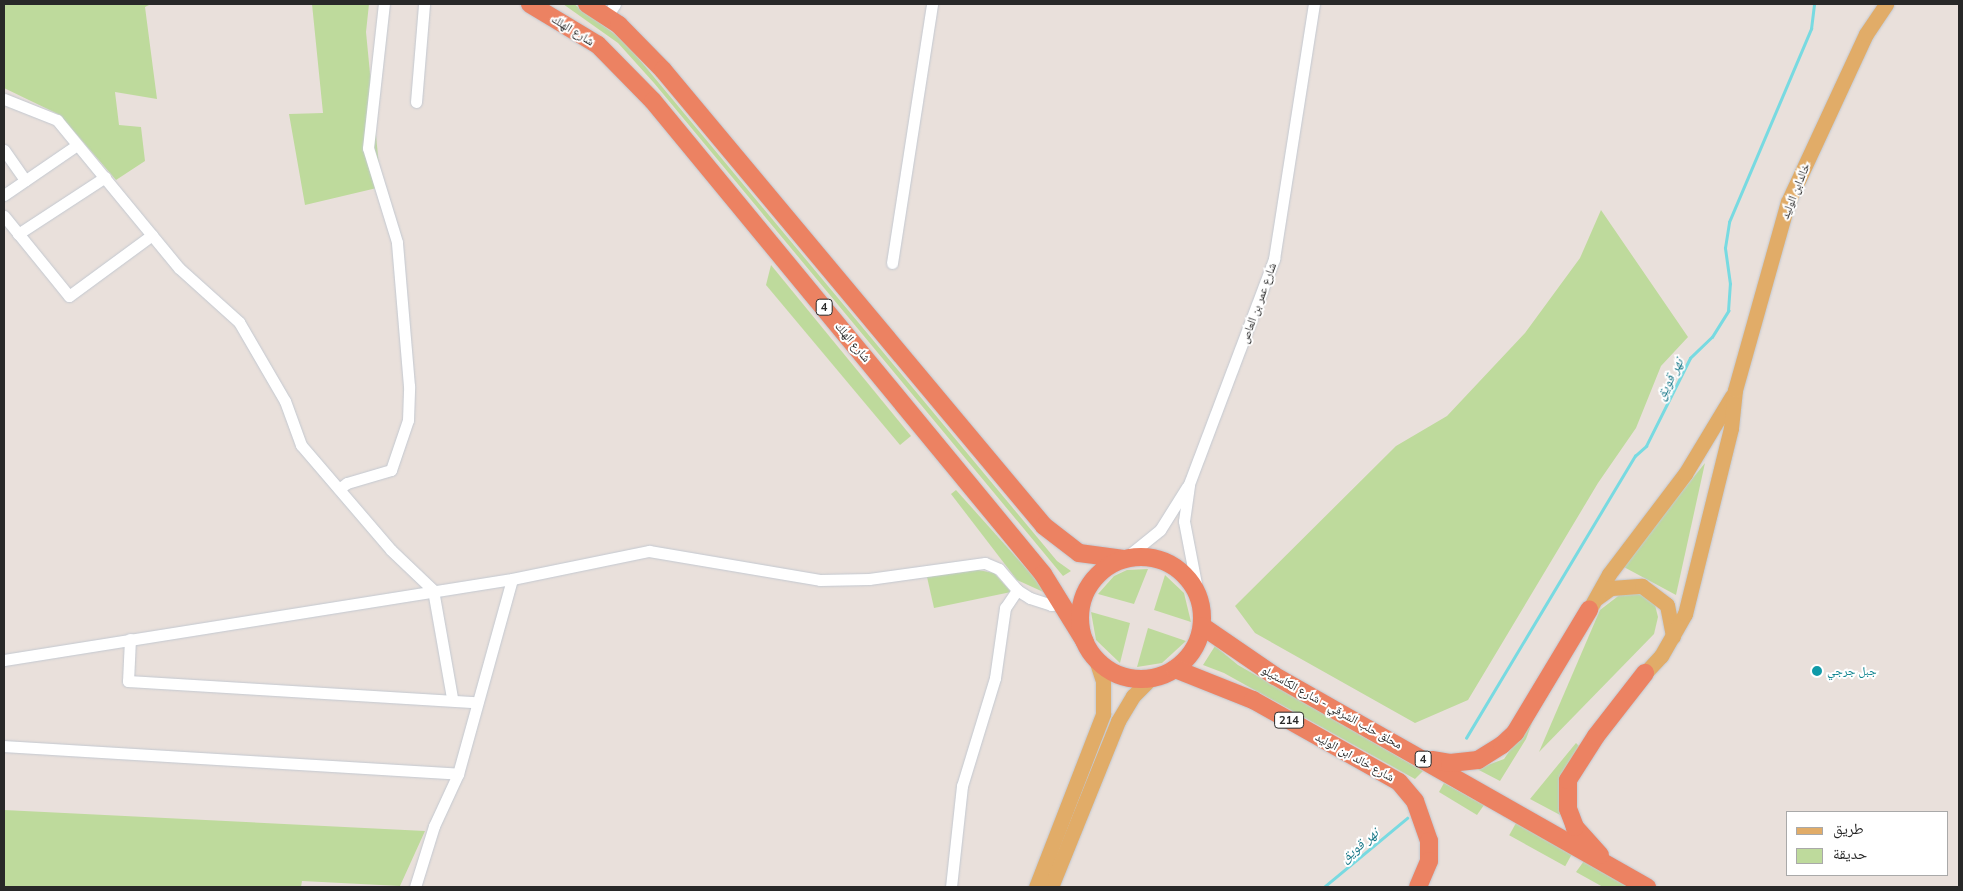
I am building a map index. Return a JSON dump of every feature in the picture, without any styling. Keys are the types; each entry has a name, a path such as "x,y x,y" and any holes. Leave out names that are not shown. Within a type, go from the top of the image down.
{"highway":[{"name":"شارع الهلك","path":"530,4 598,45 653,101 1064,603 1084,642"},
{"name":"4","path":"587,4 611,10 1044,526 1078,553 1124,559"},
{"path":"1124,559 1159,559 1182,573 1198,594 1202,626 1191,654 1175,669 1150,678 1121,676 1096,660 1084,642 1080,622 1088,589 1105,568 1124,559"},
{"path":"1416,754 1450,763 1478,760 1502,746 1515,733 1589,610"},
{"name":"محلق حلب الشرقي - شارع الكاستيلو","path":"1202,626 1275,676 1416,754 1647,887"},
{"name":"شارع خالد ابن الوليد","path":"1175,669 1253,700 1399,782 1418,808 1430,841 1429,861 1418,887"},
{"path":"1610,866 1575,826 1568,809 1568,780 1596,736 1645,674"}],"main road":[{"name":"خالدابن الوليد","path":"1735,390 1788,202 1866,34 1886,4"},
{"path":"1589,610 1609,574 1685,474 1735,390"},
{"path":"1645,674 1673,636 1692,591 1731,428 1735,390"},
{"path":"1589,610 1611,588 1642,586 1667,605 1673,636"},
{"path":"1036,887 1103,714 1103,681 1096,660"},
{"path":"1051,887 1118,721 1133,696 1150,678"}],"street":[{"path":"339,489 347,483 391,470 408,420 409,386 397,242 368,148 384,4"},
{"path":"416,102 424,4"},
{"path":"892,263 932,4"},
{"name":"شارع عمر بن العاص","path":"1198,594 1184,521 1189,484 1274,259 1314,4"},
{"path":"4,99 57,120 179,268 239,322 285,401 301,445 391,550 433,590 452,698"},
{"path":"4,195 77,145"},
{"path":"4,150 26,180"},
{"path":"18,234 105,177"},
{"path":"4,216 69,296 152,235"},
{"path":"1124,559 1160,530 1189,484"},
{"path":"4,660 433,590 512,579 649,551 820,580 869,579 985,563 1000,569 1017,590 1051,605 1064,603"},
{"path":"416,887 434,826 458,774 475,702 512,579"},
{"path":"951,887 962,786 995,678 1005,608 1017,590"},
{"path":"130,639 128,682 452,698 475,702"},
{"path":"4,746 458,774"}],"green space":[{"path":"4,4 151,4 145,7 157,99 115,92 119,125 141,127 145,161 116,180 60,115 4,88"},
{"path":"312,4 369,4 366,32 381,187 305,205 289,114 323,113"},
{"path":"563,4 574,4 624,41 1057,561 1071,571 1063,576 654,83 618,43"},
{"path":"1601,210 1688,337 1661,366 1636,428 1598,483 1468,700 1415,723 1255,633 1235,606 1396,446 1447,416 1525,333 1580,258"},
{"path":"771,265 911,436 900,445 766,285"},
{"path":"1705,463 1676,595 1622,566"},
{"path":"956,490 1050,595 1017,580 951,494"},
{"path":"973,569 994,573 1011,592 934,608 927,577"},
{"path":"1148,569 1134,604 1098,594 1114,576 1127,570"},
{"path":"1165,575 1184,593 1191,622 1154,610"},
{"path":"1626,590 1643,592 1654,601 1658,617 1654,634 1539,752 1600,610"},
{"path":"1091,612 1130,623 1120,663 1096,640"},
{"path":"1148,628 1186,641 1162,663 1137,667"},
{"path":"1215,646 1238,665 1423,771 1415,779 1224,673 1203,665"},
{"path":"1536,712 1526,739 1500,781 1477,769 1504,759"},
{"path":"1576,743 1579,746 1559,786 1562,816 1530,799"},
{"path":"1444,783 1484,805 1477,815 1439,792"},
{"path":"4,810 425,831 400,886 302,881 301,887 4,887"},
{"path":"1516,823 1572,854 1565,866 1509,835"},
{"path":"1584,861 1629,887 1603,887 1576,872"}],"waterway":[{"name":"نهر قويق","path":"1466,738 1635,456 1646,446 1690,358 1712,337 1728,311 1730,284 1725,248 1729,222 1811,29 1814,4"},
{"name":"نهر قويق","path":"1324,887 1407,818"}],"place":[{"name":"جبل جرجي","path":"1817,671"}]}
